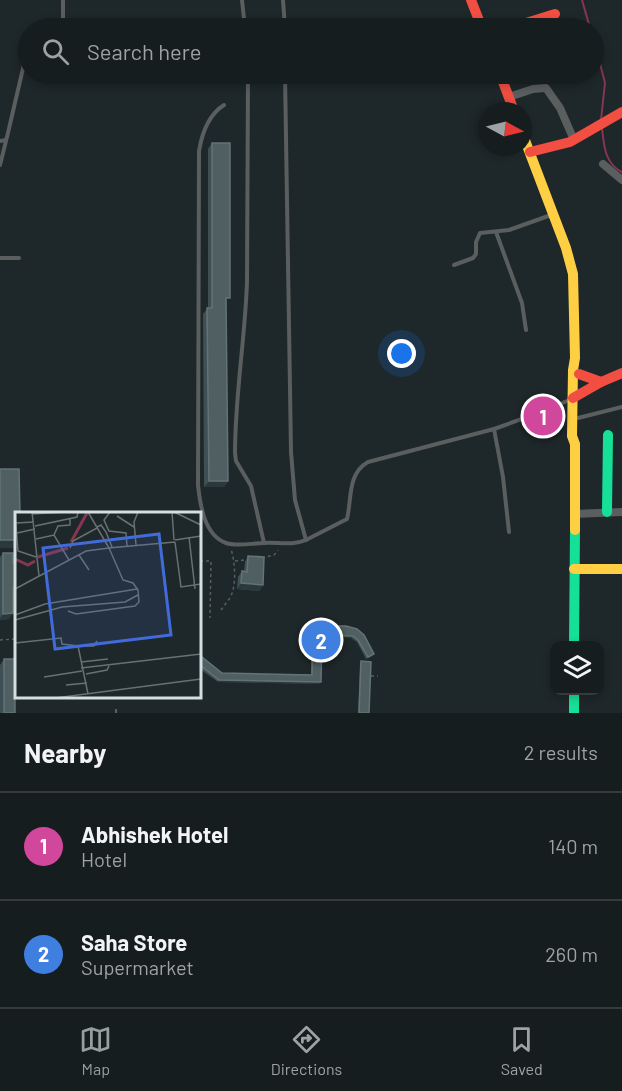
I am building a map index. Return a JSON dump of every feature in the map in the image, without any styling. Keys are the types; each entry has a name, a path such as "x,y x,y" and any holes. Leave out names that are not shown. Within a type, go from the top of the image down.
{"street":[{"path":"471,0 478,18"},
{"path":"542,18 555,14"},
{"path":"504,84 511,102"},
{"path":"509,97 541,87 546,88 560,108 574,140"},
{"path":"532,151 574,140 622,112"},
{"path":"532,156 566,248 574,286 578,418 578,436 574,444"},
{"path":"603,164 622,180"},
{"path":"574,641 574,444 572,436 579,374 579,364 575,358"},
{"path":"576,399 601,382 622,373"},
{"path":"579,374 601,382"},
{"path":"607,512 609,435"},
{"path":"574,514 622,512"},
{"path":"574,569 622,569"},
{"path":"574,695 574,713"}],"lane":[{"path":"63,0 63,18"},
{"path":"243,0 244,18"},
{"path":"283,0 284,18"},
{"path":"0,165 19,84"},
{"path":"248,84 246,312 237,382 235,453 236,461 251,486 264,543"},
{"path":"285,84 291,452 295,500 306,540"},
{"path":"224,105 215,112 204,128 199,151 198,485 202,513 209,527 222,541 231,544 300,543 347,519 352,484 357,472 364,464 393,454 494,429 576,399"},
{"path":"0,141 6,140"},
{"path":"454,265 473,258 476,254 477,237 480,233 509,230 554,215"},
{"path":"496,232 522,303 526,330"},
{"path":"0,258 19,258"},
{"path":"578,418 622,407"},
{"path":"494,429 503,477 509,532"}],"path":[{"path":"221,610 232,594 234,561 231,544"},
{"path":"261,558 274,555 280,544"},
{"path":"234,561 254,559"},
{"path":"201,561 211,561 210,618"},
{"path":"0,640 15,639"},
{"path":"371,676 378,676"}],"building":[{"path":"212,143 230,143 230,298 226,298 228,481 209,481 207,308 212,308"},
{"path":"0,469 19,469 20,512 15,512 15,540 0,540"},
{"path":"3,553 13,553 15,588 13,588 13,613 3,614"},
{"path":"248,556 264,557 263,585 241,583 242,571 247,572"},
{"path":"313,626 346,626 357,629 364,635 374,654 368,657 353,636 322,635 321,682 219,680 201,666 201,658 202,657 222,673 312,675"},
{"path":"4,659 15,659 15,713 4,713"},
{"path":"361,661 371,662 369,713 359,713"}],"waterway":[{"path":"582,0 587,18"},
{"path":"601,120 604,79"},
{"path":"602,128 609,159 616,169 622,172"}],"traffic: fast":[{"path":"607,512 608,435"},
{"path":"574,641 575,530"},
{"path":"574,695 574,713"}],"traffic: slow":[{"path":"531,156 566,248 573,274 575,358 572,436 575,444 575,530"},
{"path":"574,569 622,569"}],"traffic: jam":[{"path":"471,0 478,18"},
{"path":"542,18 555,14"},
{"path":"504,84 511,102"},
{"path":"532,152 570,142 622,112"},
{"path":"573,398 622,373"},
{"path":"579,374 601,382"}],"place":[{"name":"Abhishek Hotel","path":"543,416"},
{"name":"Saha Store","path":"321,640"}]}
